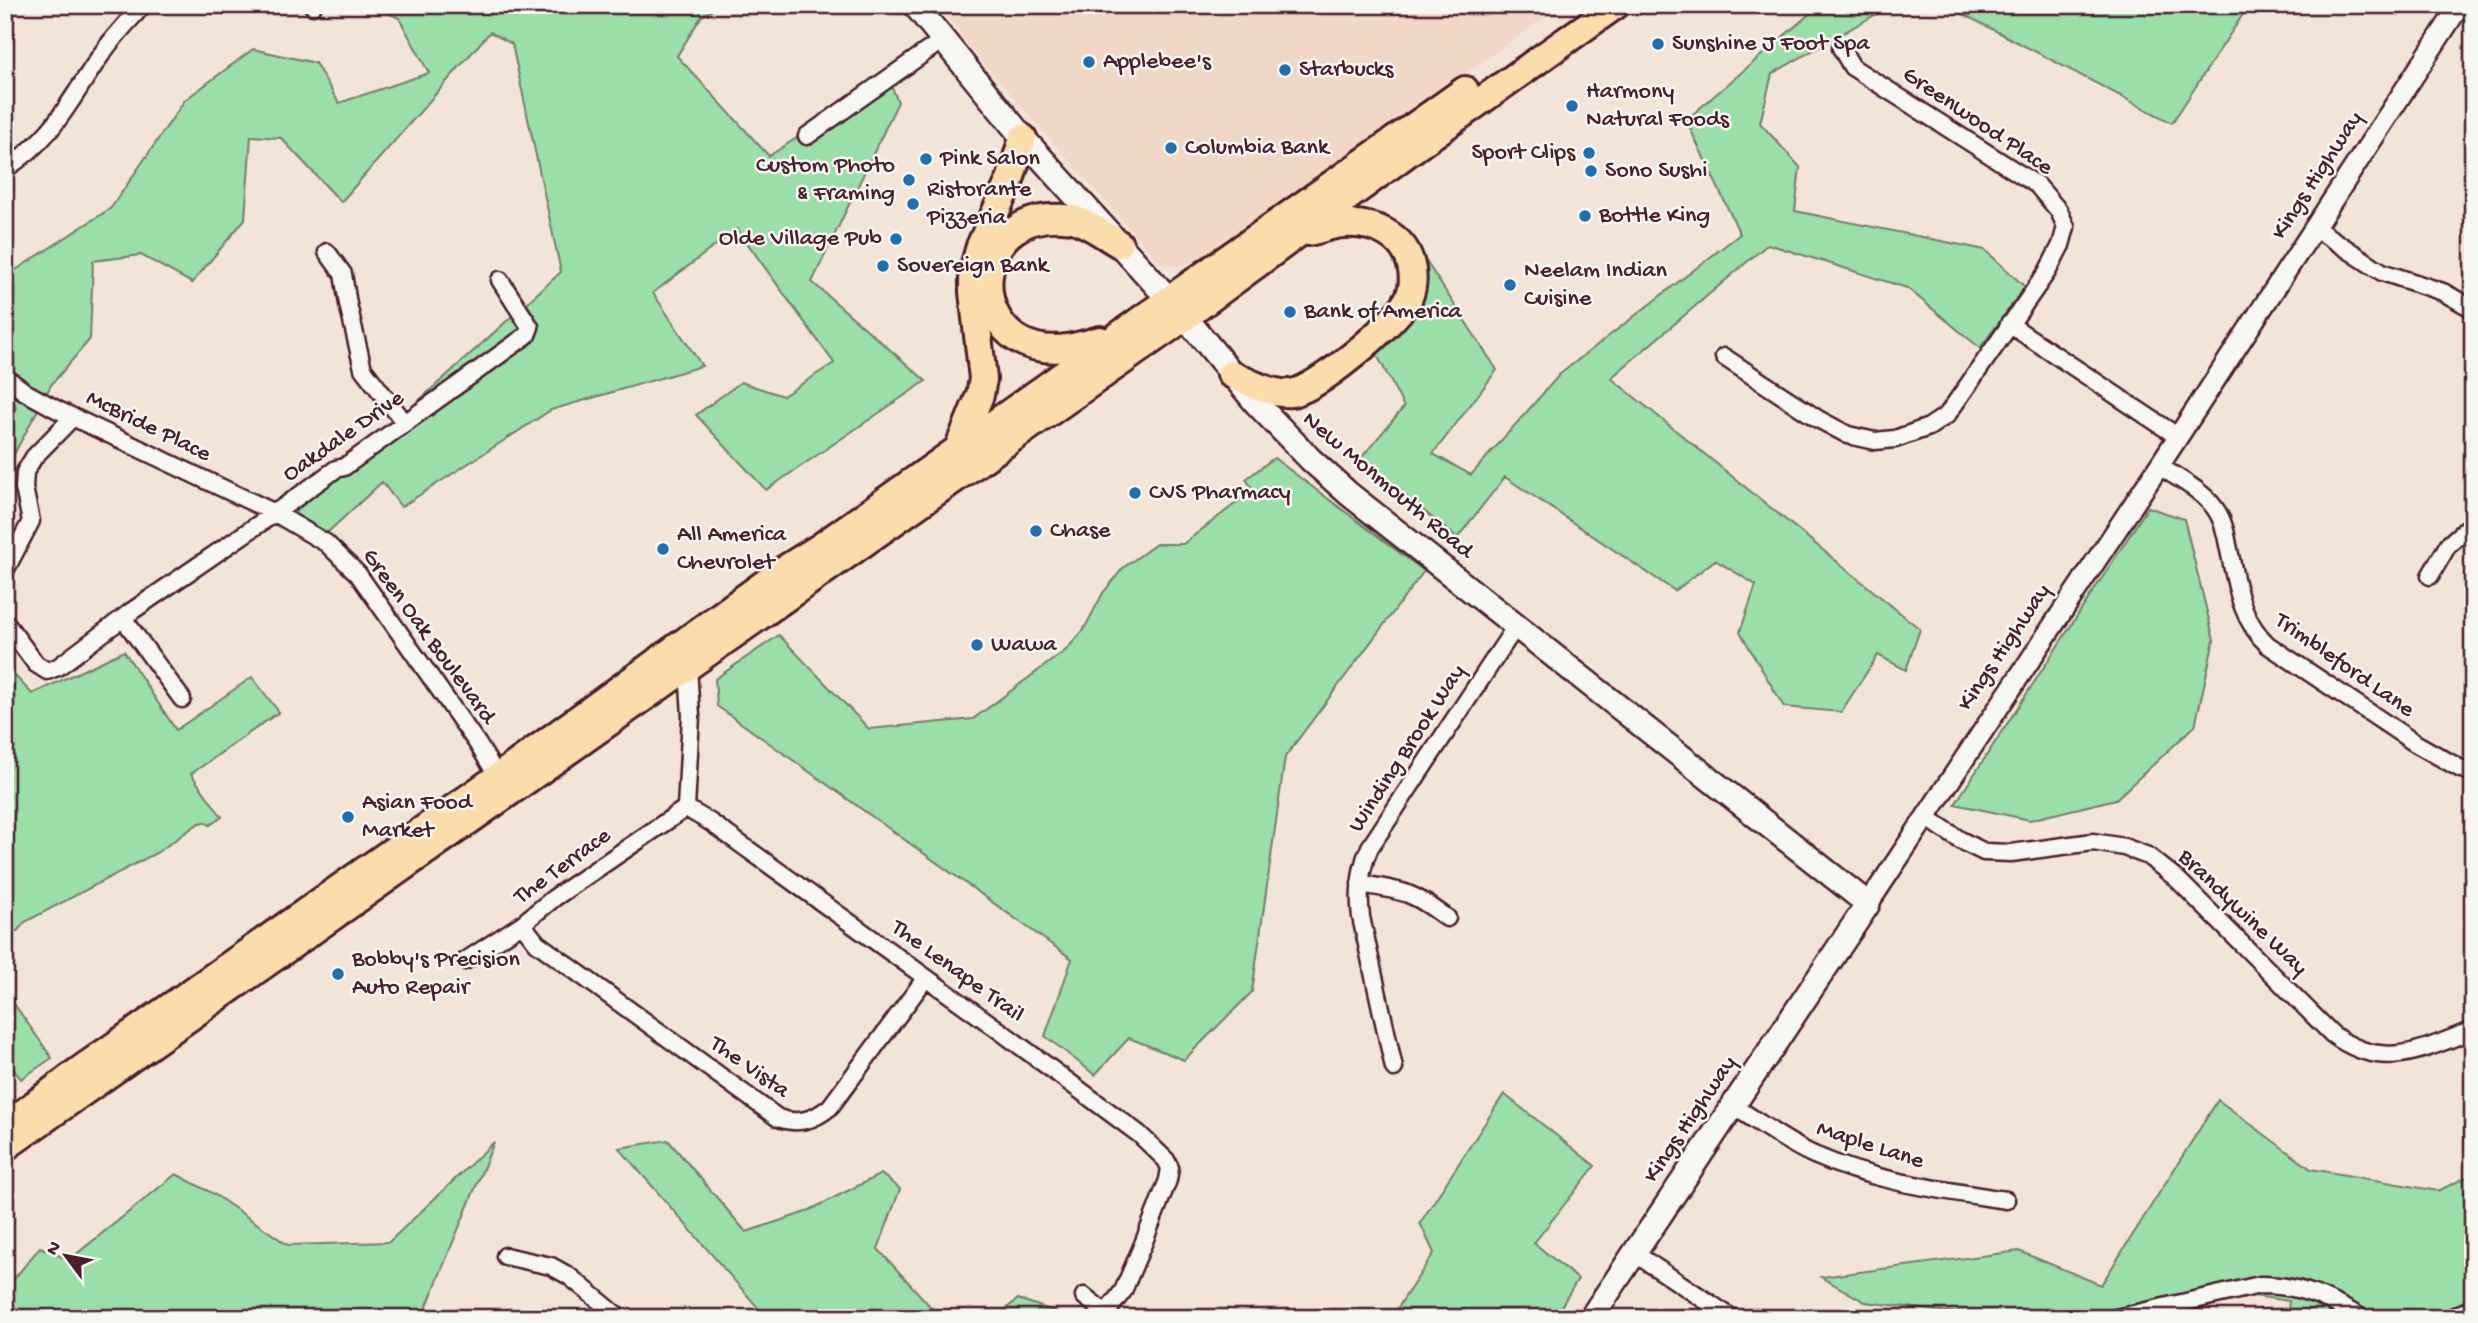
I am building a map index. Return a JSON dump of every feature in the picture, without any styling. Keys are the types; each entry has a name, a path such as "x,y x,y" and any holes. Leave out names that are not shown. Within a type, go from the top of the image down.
{"highway":[{"path":"5,1147 688,667 1584,5"},
{"path":"5,1126 783,570 820,547 1116,337 1176,308 1296,235 1616,5"},
{"path":"958,449 980,395 983,379 973,271 980,246 1010,180 1023,138"},
{"path":"1116,337 1063,349 1037,347 1026,343 1003,325 995,312 988,285 989,270 997,249 1005,238 1029,221 1044,217 1075,220 1119,244"},
{"path":"1231,374 1264,388 1289,393 1299,391 1360,350 1389,324 1407,303 1413,281 1409,259 1404,247 1388,233 1374,227 1344,223 1296,235"}],"main road":[{"name":"New Monmouth Road","path":"915,5 1023,138 1176,308 1284,434 1321,468 1516,626 1868,904"},
{"name":"Kings Highway","path":"1591,1318 1868,904"}],"street":[{"path":"5,169 25,156 51,131 103,51 143,5"},
{"name":"Kings Highway","path":"1868,904 2159,466 2460,5"},
{"path":"807,136 944,39"},
{"name":"Greenwood Place","path":"1724,357 1836,430 1865,440 1895,439 1942,420 1966,391 2009,324 2047,272 2061,245 2066,227 2059,211 2037,186 1852,67 1841,48"},
{"path":"2315,228 2382,272 2443,292 2473,309"},
{"path":"327,252 343,274 363,369 405,424"},
{"name":"Oakdale Drive","path":"5,622 36,664 47,671 58,667 128,614 336,469 344,467 527,335 530,327 500,280"},
{"path":"2009,324 2177,436"},
{"name":"McBride Place","path":"5,377 25,392 73,417 275,513"},
{"path":"5,571 31,521 24,488 25,472 34,457 73,417"},
{"name":"Trimbleford Lane","path":"2159,466 2196,490 2219,514 2246,619 2268,645 2416,743 2473,772"},
{"name":"Green Oak Boulevard","path":"275,513 326,543 358,574 498,776"},
{"path":"2430,576 2448,545 2473,523"},
{"path":"128,614 182,699"},
{"name":"Winding Brook Way","path":"1394,1068 1361,917 1361,871 1370,848 1516,626"},
{"path":"686,808 691,716 688,667"},
{"name":"The Terrace","path":"464,961 522,924 554,898 686,808"},
{"name":"The Lenape Trail","path":"686,808 755,854 996,1028 1139,1134 1166,1160 1170,1168 1168,1181 1123,1291 1109,1315"},
{"name":"Brandywine Way","path":"1926,817 1960,840 1984,852 2011,853 2093,842 2124,847 2148,856 2177,879 2332,1034 2350,1046 2380,1056 2399,1056 2473,1030"},
{"path":"1360,884 1403,890 1447,918"},
{"name":"The Vista","path":"522,924 537,943 627,1009 778,1118 796,1122 818,1116 830,1107 925,979"},
{"name":"Maple Lane","path":"1732,1105 1811,1154 1835,1164 1912,1186 2006,1200"},
{"path":"1634,1253 1732,1318"},
{"path":"505,1256 551,1266 569,1276 620,1318"},
{"path":"2116,1318 2260,1285 2278,1285 2311,1292 2362,1318"},
{"path":"1084,1296 1109,1315"},
{"path":"2450,1318 2473,1308"}],"shaded area":[{"path":"952,5 1562,5 1195,265 1192,262 1178,266 1157,260 962,39 959,31 942,12"}],"green space":[{"path":"371,5 720,5 701,17 677,56 769,156 888,78 898,102 812,282 926,381 766,490 696,415 741,382 783,396 834,363 737,229 653,293 702,366 551,410 401,507 382,482 327,533 291,516 561,272 512,44 490,32 341,202 281,138 251,136 245,219 192,283 141,255 93,261 90,339 51,385 5,471 5,425 16,407 5,387 5,277 111,208 185,100 253,49 315,63 339,103 429,73 399,18"},
{"path":"1820,5 1892,5 1772,74 1760,123 1800,167 1795,211 1985,250 2025,287 1980,348 1907,288 1768,244 1611,378 1920,629 1906,670 1878,655 1841,712 1784,707 1740,632 1756,585 1715,560 1675,591 1505,477 1457,538 1360,459 1404,407 1372,345 1418,249 1497,370 1433,454 1471,475 1560,374 1740,234 1686,120"},
{"path":"1946,5 2249,5 2172,123"},
{"path":"1274,458 1424,571 1285,757 1252,992 1184,1060 1129,1038 1095,1075 1045,1036 1072,959 717,706 715,679 779,635 869,729 973,719 1066,650 1083,631 1103,593 1123,568 1156,544 1183,544 1253,490 1246,479"},
{"path":"2148,507 2184,519 2214,640 2195,726 2116,799 2030,820 1955,804"},
{"path":"124,651 176,730 252,677 279,712 191,774 222,817 210,825 199,823 158,852 25,922 5,950 5,665 32,694"},
{"path":"5,991 52,1058 21,1079 5,1059"},
{"path":"1504,1094 1595,1166 1534,1243 1578,1279 1554,1318 1391,1318 1434,1253 1420,1223"},
{"path":"2218,1100 2311,1169 2438,1191 2473,1174 2473,1318 2287,1318 2289,1301 2219,1291 2135,1318 1998,1318 1865,1302 1821,1277 2019,1251 2101,1285"},
{"path":"668,1140 746,1232 806,1212 881,1174 900,1189 878,1249 941,1318 767,1318 619,1148"},
{"path":"494,1142 422,1318 5,1318 5,1290 40,1247 69,1260 176,1174 214,1194 288,1245 389,1242"},
{"path":"1018,1299 1074,1318 995,1318"}],"place":[{"name":"Sunshine J Foot Spa","path":"1658,44"},
{"name":"Applebee's","path":"1089,62"},
{"name":"Starbucks","path":"1285,70"},
{"name":"Harmony Natural Foods","path":"1572,106"},
{"name":"Columbia Bank","path":"1171,148"},
{"name":"Sport Clips","path":"1589,153"},
{"name":"Pink Salon","path":"926,159"},
{"name":"Sono Sushi","path":"1591,171"},
{"name":"Custom Photo & Framing","path":"909,180"},
{"name":"Ristorante Pizzeria","path":"913,204"},
{"name":"Bottle King","path":"1585,216"},
{"name":"Olde Village Pub","path":"896,239"},
{"name":"Sovereign Bank","path":"883,266"},
{"name":"Neelam Indian Cuisine","path":"1510,285"},
{"name":"Bank of America","path":"1290,312"},
{"name":"CVS Pharmacy","path":"1135,493"},
{"name":"Chase","path":"1036,531"},
{"name":"All America Chevrolet","path":"663,549"},
{"name":"Wawa","path":"977,645"},
{"name":"Asian Food Market","path":"348,817"},
{"name":"Bobby's Precision Auto Repair","path":"338,974"}]}
